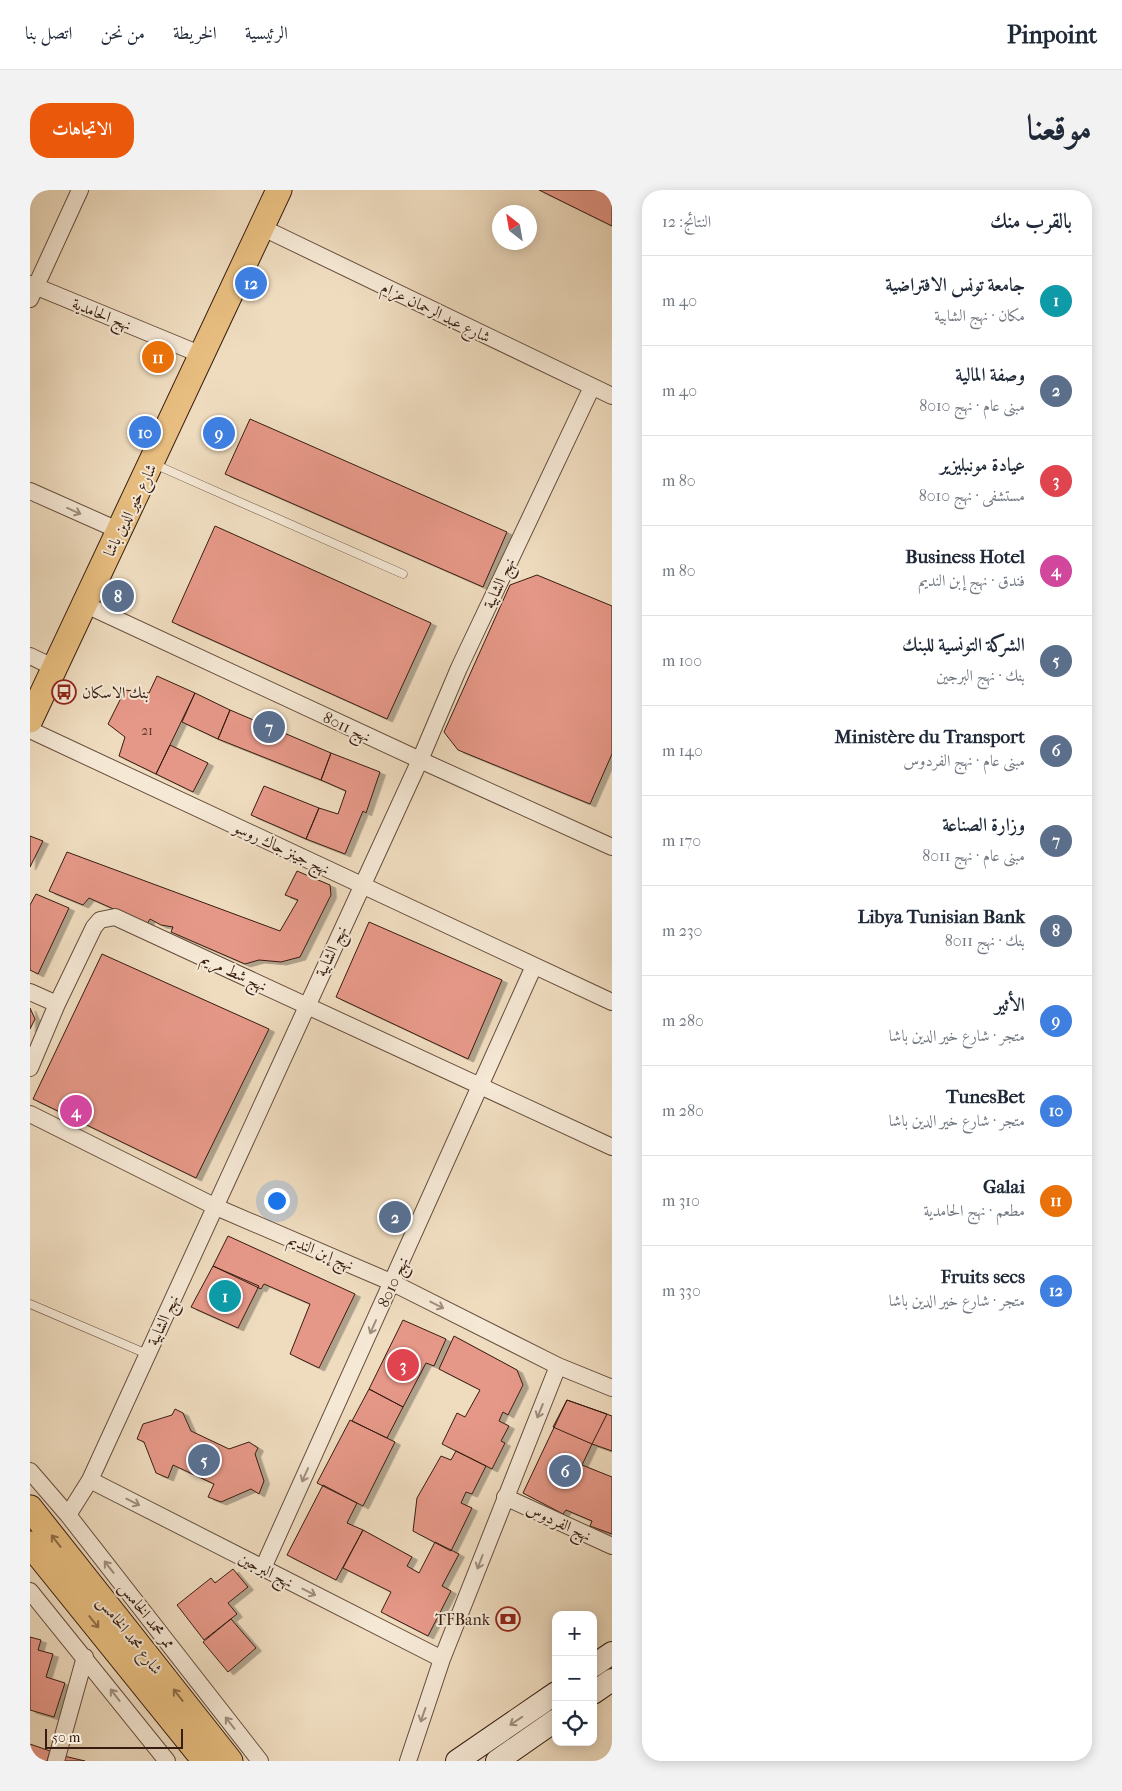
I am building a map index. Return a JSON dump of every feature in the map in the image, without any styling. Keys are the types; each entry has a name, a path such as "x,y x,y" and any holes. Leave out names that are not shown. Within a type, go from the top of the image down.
{"main road":[{"name":"شارع خير الدين باشا","path":"30,720 153,463 279,190"},
{"name":"شارع محمد الخامس","path":"30,1508 230,1761"},
{"name":"شارع محمد الخامس","path":"30,1544 205,1761"},
{"path":"597,1663 612,1653"},
{"path":"597,1690 612,1680"},
{"path":"457,1761 552,1696"},
{"path":"510,1755 552,1723"}],"street":[{"path":"32,290 80,190"},
{"name":"شارع عبد الرحمان عزام","path":"261,227 612,396"},
{"name":"نهج الحامدية","path":"32,290 202,355"},
{"name":"نهج الشابية","path":"68,1515 90,1480 216,1207 306,1005 420,760 459,668 592,387"},
{"path":"30,491 120,531"},
{"name":"نهج 8011","path":"84,604 420,760 612,846"},
{"path":"30,656 54,668"},
{"name":"نهج جينز جاك روسو","path":"30,730 612,1002"},
{"name":"نهج شط مريم","path":"57,1004 94,927 100,920 107,917 114,918 612,1147"},
{"name":"نهج 8010","path":"263,1568 393,1283 534,966"},
{"path":"30,992 57,1004 30,1068"},
{"name":"نهج إبن النديم","path":"30,1114 216,1207 393,1283 558,1366 612,1388"},
{"path":"408,1761 442,1659 558,1366"},
{"name":"ممر محمد الخامس","path":"30,1471 68,1515 260,1761"},
{"name":"نهج البرجين","path":"90,1480 442,1659"},
{"name":"نهج الفردوس","path":"505,1496 612,1546"},
{"path":"30,1591 85,1656 167,1761"},
{"path":"56,1761 85,1656"}],"lane":[{"path":"153,463 403,574"},
{"path":"30,1304 147,1354"}],"building":[{"path":"539,190 612,190 612,226"},
{"path":"250,419 507,532 483,587 225,474"},
{"path":"215,526 431,623 387,719 172,622"},
{"path":"537,575 612,606 612,754 590,804 458,750 444,732 510,585"},
{"path":"157,676 195,693 156,774 119,756 125,737 108,724 125,690 149,693"},
{"path":"195,693 230,710 218,739 182,722"},
{"path":"230,710 331,753 321,780 218,739"},
{"path":"170,745 208,763 193,792 156,774"},
{"path":"331,753 380,772 366,813 363,811 345,854 306,839 319,808 338,814 346,791 321,780"},
{"path":"264,786 319,808 306,839 251,815"},
{"path":"30,836 43,841 30,867"},
{"path":"67,852 280,931 298,900 285,895 297,871 330,885 331,895 300,957 281,962 259,960 245,964 171,932 173,927 161,925 150,919 147,924 89,898 83,905 49,891"},
{"path":"36,894 69,908 38,974 30,970 30,905"},
{"path":"369,922 502,980 468,1059 336,997"},
{"path":"102,954 269,1029 196,1178 33,1099"},
{"path":"30,1008 35,1019 30,1029"},
{"path":"228,1236 355,1294 319,1368 290,1354 310,1304 264,1284 261,1289 213,1266"},
{"path":"213,1266 259,1286 238,1328 191,1307"},
{"path":"403,1320 446,1339 434,1366 426,1363 403,1407 369,1389"},
{"path":"454,1336 517,1370 523,1385 508,1415 503,1412 499,1421 509,1426 501,1441 505,1443 492,1469 442,1444 457,1413 465,1417 480,1390 439,1369"},
{"path":"369,1389 403,1407 387,1438 352,1421"},
{"path":"567,1400 607,1414 592,1444 553,1427"},
{"path":"567,1400 612,1416 612,1451 592,1444 582,1465 612,1477 612,1534 590,1526 592,1521 566,1510 563,1514 523,1493"},
{"path":"175,1409 183,1413 191,1431 229,1449 249,1442 258,1448 255,1454 264,1481 259,1494 251,1489 221,1502 208,1497 214,1484 173,1465 168,1478 156,1473 144,1442 137,1439 143,1424 172,1415"},
{"path":"350,1420 395,1442 363,1506 317,1483"},
{"path":"456,1451 486,1466 472,1494 466,1492 461,1503 472,1508 451,1551 413,1531 417,1498 441,1456 451,1460"},
{"path":"323,1485 357,1503 347,1523 363,1530 336,1580 287,1555"},
{"path":"363,1530 412,1557 407,1566 419,1573 435,1542 459,1554 442,1586 451,1591 428,1636 381,1612 391,1592 343,1568"},
{"path":"233,1569 248,1587 228,1603 237,1614 204,1640 177,1605 211,1578 215,1583"},
{"path":"231,1619 256,1648 228,1672 203,1642"},
{"path":"30,1637 41,1640 38,1650 53,1654 46,1677 65,1683 54,1717 30,1710"},
{"path":"30,1744 50,1751 47,1761 30,1761"},
{"path":"64,1756 85,1761 63,1761"}],"place":[{"name":"Fruits secs","path":"251,283"},
{"name":"Galai","path":"158,357"},
{"name":"TunesBet","path":"145,432"},
{"name":"الأثير","path":"219,433"},
{"name":"Libya Tunisian Bank","path":"118,596"},
{"name":"بنك الاسكان","path":"64,692"},
{"name":"وزارة الصناعة","path":"269,727"},
{"name":"Business Hotel","path":"76,1111"},
{"name":"وصفة المالية","path":"395,1217"},
{"name":"جامعة تونس الافتراضية","path":"225,1296"},
{"name":"عيادة مونبليزير","path":"403,1365"},
{"name":"الشركة التونسية للبنك","path":"204,1460"},
{"name":"Ministère du Transport","path":"565,1471"},
{"name":"TFBank","path":"508,1619"}]}
